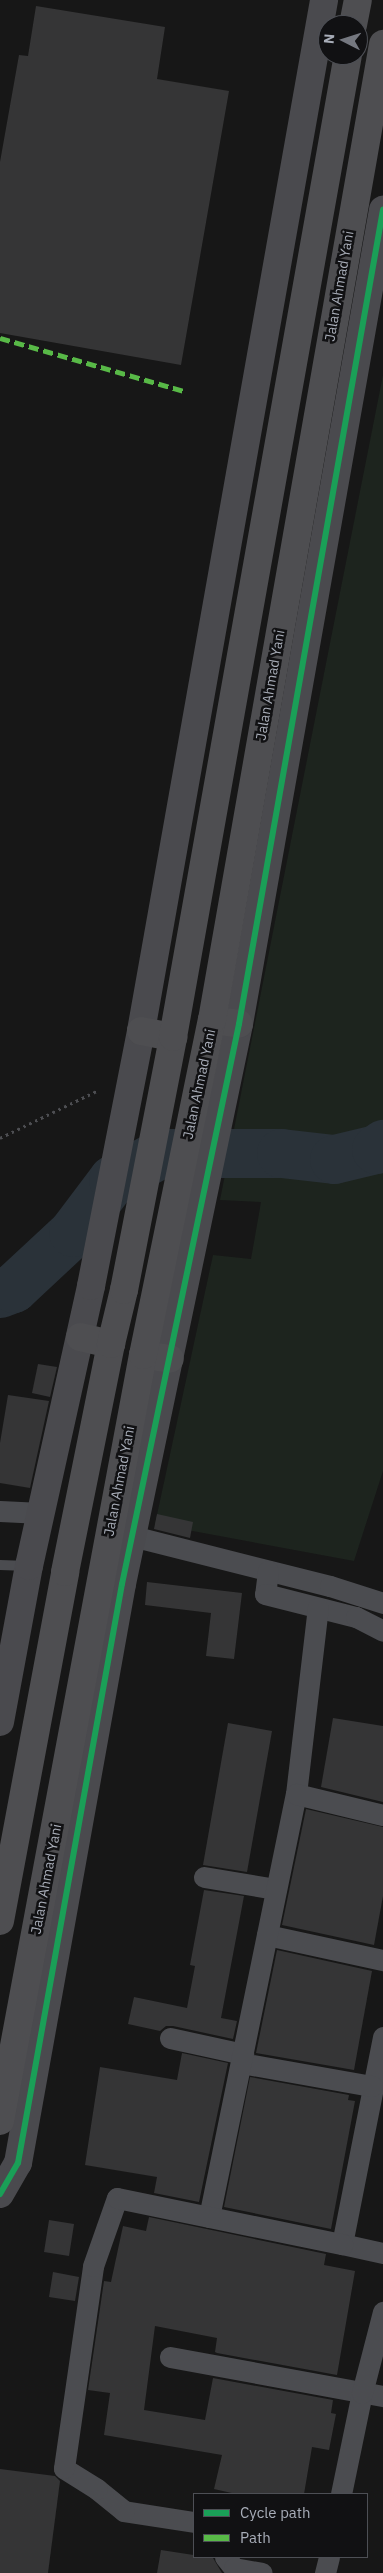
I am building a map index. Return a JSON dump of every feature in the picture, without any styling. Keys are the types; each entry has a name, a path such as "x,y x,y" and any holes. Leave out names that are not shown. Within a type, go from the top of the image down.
{"highway":[{"path":"355,15 358,0"},
{"name":"Jalan Ahmad Yani","path":"0,2121 50,1866 90,1632 143,1355 212,1020 342,269 382,50"},
{"path":"0,1921 65,1572 111,1344 124,1290 173,1037 346,65"},
{"path":"212,1020 239,1024"},
{"path":"142,1031 173,1037"},
{"path":"80,1336 111,1344"},
{"path":"143,1355 170,1359"},
{"path":"13,1858 50,1866"}],"street":[{"path":"0,1722 29,1566 91,1286 142,1031 324,0"},
{"path":"0,2194 18,2163 132,1536 228,1081 383,210"},
{"path":"0,1511 40,1513"},
{"path":"132,1536 266,1579 330,1586 383,1603"},
{"path":"266,1579 265,1594 356,1617 383,1630"},
{"path":"209,2217 296,1794 318,1608"},
{"path":"296,1794 383,1816"},
{"path":"204,1878 276,1889"},
{"path":"267,1935 383,1960"},
{"path":"342,2244 383,2037"},
{"path":"170,2038 242,2058 372,2086"},
{"path":"193,2522 124,2511 97,2489 64,2468 94,2266 118,2198 383,2253"},
{"path":"342,2493 373,2395 383,2312"},
{"path":"170,2357 373,2395"},
{"path":"226,2558 234,2568 262,2573"},
{"path":"325,2573 329,2558"}],"lane":[{"path":"0,1564 29,1566"}],"path":[{"path":"0,1138 99,1090"}],"shaded area":[{"path":"383,375 383,1471 354,1561 155,1524 213,1255 251,1259 261,1202 220,1200"}],"building":[{"path":"36,6 165,27 157,79 229,91 181,365 0,333 0,162 19,55 28,56"},
{"path":"38,1364 57,1367 50,1397 32,1393"},
{"path":"8,1395 49,1401 30,1488 0,1483 0,1443"},
{"path":"157,1514 193,1522 190,1538 154,1529"},
{"path":"147,1582 242,1593 234,1659 206,1656 211,1613 145,1605"},
{"path":"333,1718 383,1726 383,1802 321,1787"},
{"path":"228,1723 272,1731 247,1872 203,1865"},
{"path":"306,1809 383,1827 383,1896 374,1945 282,1925"},
{"path":"204,1890 244,1896 221,2018 237,2021 233,2039 173,2026 166,2026 160,2031 128,2024 134,1997 187,2008 195,1966 190,1965"},
{"path":"277,1950 372,1971 354,2070 256,2053"},
{"path":"182,2053 228,2063 199,2202 154,2193 157,2177 85,2165 100,2067 177,2080"},
{"path":"250,2077 349,2095 348,2100 355,2101 331,2229 224,2207"},
{"path":"149,2217 326,2254 324,2265 355,2271 337,2375 217,2353 215,2352 217,2338 155,2326 144,2410 205,2420 213,2378 333,2400 331,2413 336,2414 329,2450 312,2447 304,2493 232,2493 214,2489 222,2455 104,2435 110,2393 88,2390 104,2281 111,2282 123,2226 146,2231"},
{"path":"49,2220 74,2224 69,2256 44,2252"},
{"path":"53,2272 79,2277 75,2301 49,2297"},
{"path":"0,2469 55,2476 60,2481 48,2573 0,2573"},
{"path":"161,2550 193,2555 193,2558 213,2558 222,2573 157,2573"}],"waterway":[{"path":"0,1293 13,1288 73,1232 113,1179 161,1153 281,1153 334,1159 376,1149 383,1144"}],"marked path":[{"path":"0,338 184,391"}],"cycle path":[{"path":"0,2194 18,2163 122,1584 239,1024 383,210"}]}
